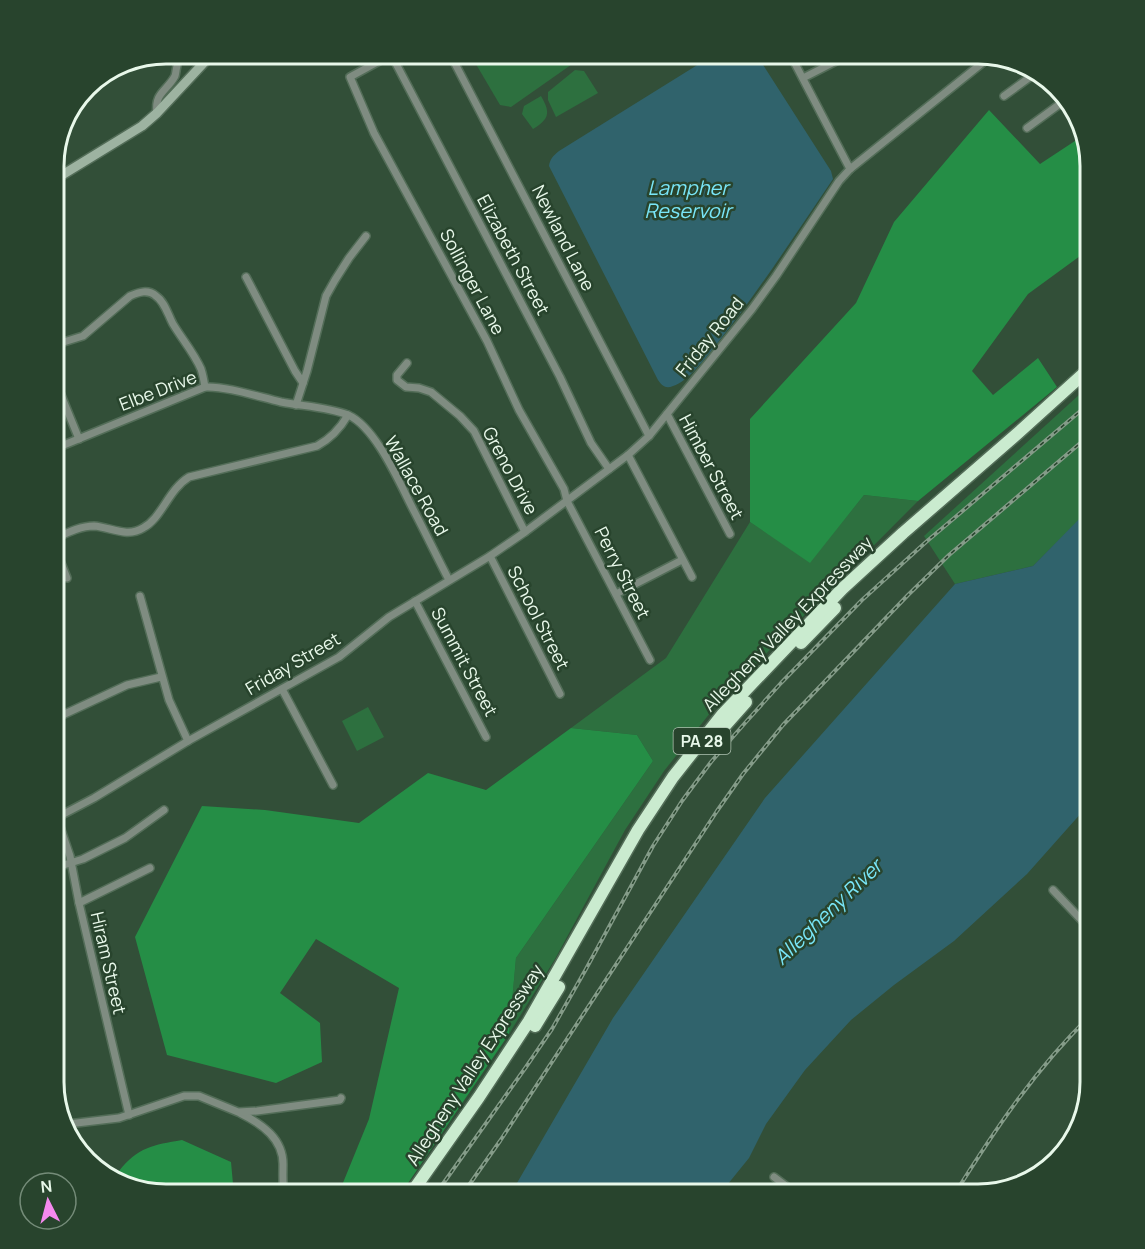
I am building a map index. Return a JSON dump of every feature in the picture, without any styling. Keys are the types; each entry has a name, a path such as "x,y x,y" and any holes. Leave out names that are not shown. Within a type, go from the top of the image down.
{"highway":[{"name":"Allegheny Valley Expressway","path":"418,1184 529,1021 650,811 673,777 722,715 842,589 903,532 1080,376"},
{"name":"Allegheny Valley Expressway","path":"427,1184 480,1110 546,1009 636,847 654,819 717,734 793,652 874,570 1080,387"}],"street":[{"path":"65,173 142,126 203,64"},
{"name":"Sollinger Lane","path":"373,64 350,77 374,133 487,341 519,410 564,489 567,501"},
{"name":"Elizabeth Street","path":"396,64 560,377 591,443 609,469"},
{"name":"Newland Lane","path":"455,64 649,436"},
{"path":"796,65 850,169"},
{"path":"803,78 829,65"},
{"name":"Friday Road","path":"567,501 628,455 649,436 752,309 839,181 850,169 981,65"},
{"path":"157,113 158,98 175,76 177,66"},
{"path":"1004,96 1028,78"},
{"path":"1027,128 1060,104"},
{"path":"296,405 326,296 344,265 366,236"},
{"path":"246,277 303,383"},
{"path":"65,342 83,336 130,296 138,292 150,292 163,303 198,362 205,387"},
{"name":"Greno Drive","path":"407,363 397,380 405,387 431,392 460,416 474,432 525,532"},
{"name":"Elbe Drive","path":"65,445 205,387 220,388 348,415"},
{"path":"65,404 79,439"},
{"name":"Himber Street","path":"667,414 730,534"},
{"path":"65,535 85,527 124,532 138,531 155,518 178,485 189,477 317,446 328,439 348,415"},
{"name":"Wallace Road","path":"348,415 362,424 390,465 449,580"},
{"path":"628,455 692,577"},
{"name":"Friday Street","path":"64,814 188,741 339,657 375,627 489,556 567,501"},
{"name":"Perry Street","path":"567,501 650,660"},
{"name":"School Street","path":"489,556 560,694"},
{"path":"616,594 682,560"},
{"path":"65,572 67,578"},
{"path":"140,596 161,677 188,741"},
{"name":"Summit Street","path":"415,601 486,737"},
{"path":"64,714 127,686 161,677"},
{"path":"282,689 333,785"},
{"path":"64,865 125,838 164,810"},
{"name":"Hiram Street","path":"64,843 71,863 129,1115"},
{"path":"79,903 150,868"},
{"path":"1053,890 1080,918"},
{"path":"73,1123 119,1118 175,1099 192,1096 206,1099 251,1118 268,1131 283,1156 283,1184"},
{"path":"238,1112 340,1100 341,1098"},
{"path":"774,1177 783,1184"}],"green space":[{"path":"476,64 572,64 511,107 500,105"},
{"path":"575,70 584,71 598,93 556,117 548,100 548,92"},
{"path":"541,96 547,115 533,129 522,114 524,106"},
{"path":"989,110 1040,164 1077,140 1080,166 1080,256 1028,294 972,371 993,395 1038,358 1057,387 918,501 864,495 810,563 750,522 750,419 856,303 894,222"},
{"path":"1080,394 1080,519 1033,566 955,584 924,536"},
{"path":"864,495 918,501 722,698 664,771 625,830 555,959 509,1034 516,958 653,761 637,735 571,728 666,658 750,522 810,562"},
{"path":"368,707 384,737 357,751 342,721"},
{"path":"571,728 637,735 653,761 516,958 509,1034 407,1184 342,1184 369,1119 399,988 316,939 280,993 320,1023 322,1062 276,1083 167,1055 135,937 202,806 265,810 359,823 428,773 486,790"},
{"path":"182,1140 231,1162 233,1184 146,1183 119,1173 133,1157 154,1146"}],"water":[{"name":"Lampher Reservoir","path":"698,65 763,65 831,171 833,179 716,345 685,380 666,387 658,380 549,166 552,158 559,151"},
{"name":"Allegheny River","path":"1080,518 1080,814 1027,874 954,941 851,1020 805,1070 766,1124 749,1158 728,1184 516,1184 613,1018 765,798 955,584 1033,566"}],"railway":[{"path":"443,1184 552,1029 653,846 711,762 781,683 862,600 926,542 1080,411"},
{"path":"470,1184 717,811 743,774 783,725 949,555 1080,443"},
{"path":"961,1184 1034,1078 1080,1026"}]}
